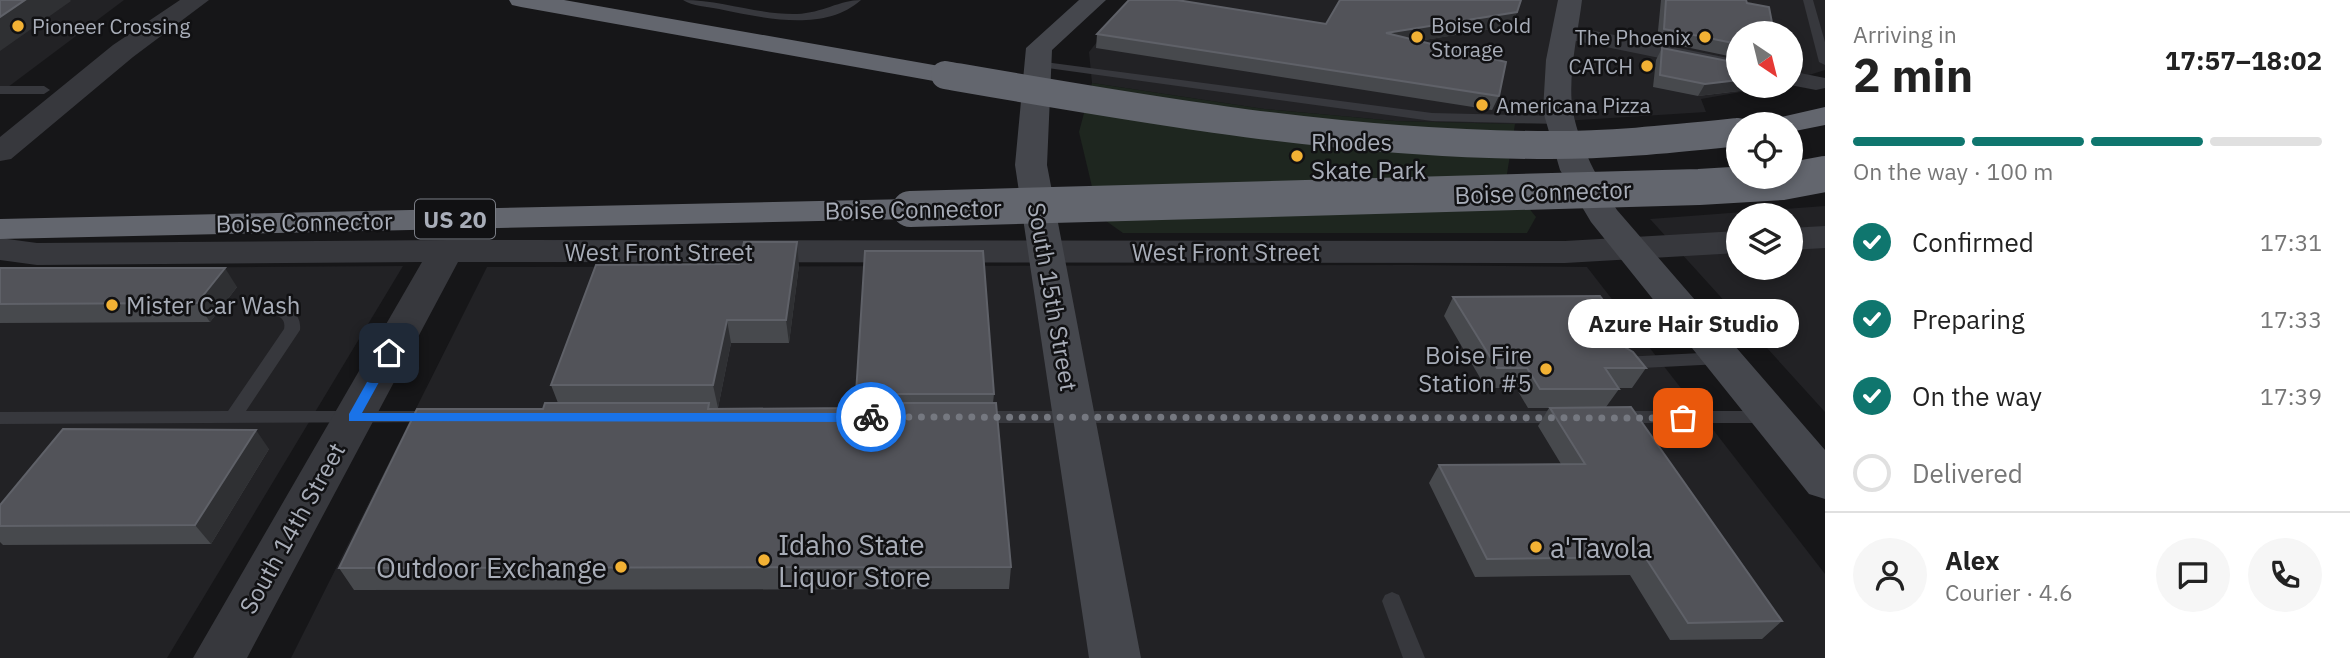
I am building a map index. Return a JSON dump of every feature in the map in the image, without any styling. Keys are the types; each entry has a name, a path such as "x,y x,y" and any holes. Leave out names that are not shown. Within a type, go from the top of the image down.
{"highway":[{"name":"Boise Connector","path":"521,0 1186,116 1353,137 1528,146 1604,144 1726,133"},
{"path":"1803,121 1825,116"},
{"name":"Boise Connector","path":"0,229 910,209 1699,187 1782,181 1825,174"}],"main road":[{"name":"South 15th Street","path":"1094,0 1038,48 1031,165 1115,658"},
{"path":"1570,0 1560,72 1558,111 1576,170 1603,215 1825,481"}],"street":[{"path":"0,125 80,57 166,0"},
{"path":"0,152 123,51 197,0"},
{"path":"1565,32 1726,65"},
{"path":"1803,77 1822,75"},
{"path":"1803,238 1825,237"},
{"name":"West Front Street","path":"0,249 37,254 446,251 1565,252 1726,243"},
{"name":"South 14th Street","path":"219,658 446,251"}],"lane":[{"path":"688,0 799,18 819,17 856,0"},
{"path":"1808,0 1822,75"},
{"path":"1037,64 1432,117 1561,120"},
{"path":"0,90 44,90"},
{"path":"232,418 292,330 293,323 288,314 272,307"},
{"path":"1619,363 1722,358"},
{"path":"0,418 451,417"},
{"path":"963,417 1772,417"},
{"path":"1392,601 1414,658"}],"shaded area":[{"path":"0,0 124,0 0,93"},
{"path":"1130,0 1825,0 1825,70 1803,77 1803,21 1726,21 1726,95 1701,99 1706,112 1514,124 1395,121 1264,109 1092,83 1089,52"},
{"name":"Rhodes Skate Park","path":"1092,83 1264,109 1395,121 1515,124 1506,180 1536,217 1527,233 1123,233 1099,216 1079,132"},
{"path":"1825,206 1825,412 1650,219 1726,213 1726,280 1803,280 1803,208"},
{"path":"403,266 167,658 0,658 0,269"},
{"path":"487,267 1587,267 1825,574 1825,658 291,658"}],"building":[{"path":"0,0 25,0 0,17"},
{"path":"1129,0 1177,0 1326,24 1340,0 1521,0 1517,12 1386,33 1506,62 1499,96 1097,34"},
{"path":"1666,0 1746,0 1747,3 1769,7 1772,21 1726,21 1726,42 1664,29"},
{"path":"1662,48 1726,61 1726,81 1705,84 1660,75"},
{"path":"744,242 797,242 786,320 727,320 713,385 551,385 596,265 739,264"},
{"path":"865,251 983,251 994,394 856,394"},
{"path":"0,268 225,268 197,303 0,304"},
{"name":"Boise Fire Station #5","path":"1600,296 1621,324 1612,324 1624,340 1623,346 1633,352 1646,368 1605,368 1619,389 1540,389 1527,368 1497,368 1453,297"},
{"path":"545,403 709,403 708,409 854,408 854,403 996,403 1011,567 339,568 417,409 543,409"},
{"path":"1631,407 1782,621 1688,623 1645,557 1487,559 1439,465 1585,464 1550,408"},
{"path":"63,429 256,430 195,525 0,526 0,505"}],"way so far":[{"path":"871,417 1683,418"}],"place":[{"name":"Pioneer Crossing","path":"18,26"},
{"name":"Boise Cold Storage","path":"1417,37"},
{"name":"The Phoenix","path":"1705,37"},
{"name":"CATCH","path":"1647,66"},
{"name":"Americana Pizza","path":"1482,105"},
{"name":"Rhodes Skate Park","path":"1297,156"},
{"name":"Mister Car Wash","path":"112,305"},
{"name":"Boise Fire Station #5","path":"1546,369"},
{"name":"Azure Hair Studio","path":"1683,418"},
{"name":"a'Tavola","path":"1536,547"},
{"name":"Idaho State Liquor Store","path":"764,560"},
{"name":"Outdoor Exchange","path":"621,567"}],"route":[{"path":"389,353 353,417 871,417"}]}
